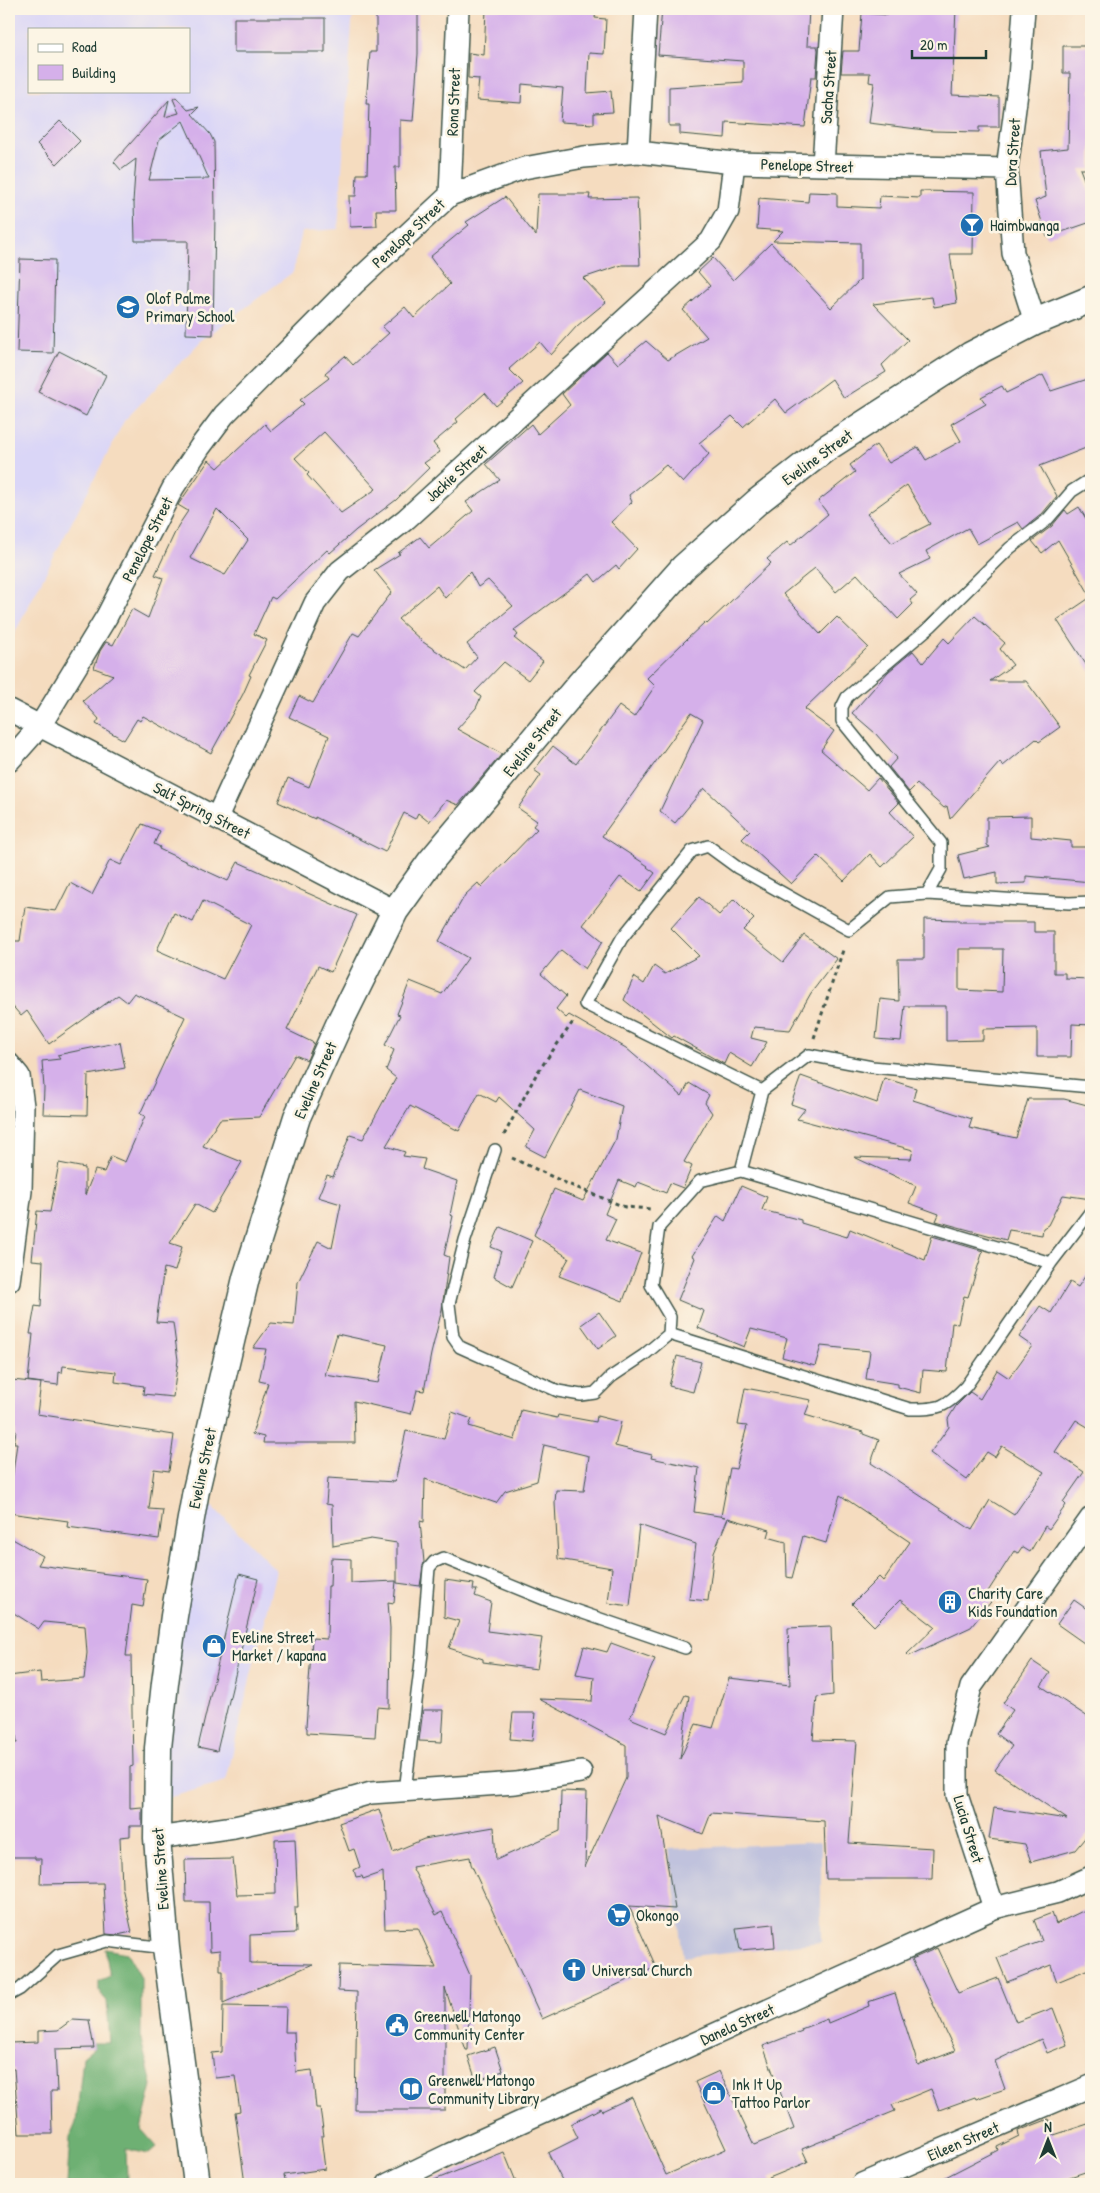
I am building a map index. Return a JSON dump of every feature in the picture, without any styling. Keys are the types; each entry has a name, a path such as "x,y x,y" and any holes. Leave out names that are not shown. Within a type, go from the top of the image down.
{"street":[{"name":"Rona Street","path":"450,195 458,9"},
{"path":"638,152 646,9"},
{"name":"Sacha Street","path":"823,165 834,9"},
{"name":"Dora Street","path":"1024,9 1019,78 1007,170 1013,253 1035,322"},
{"name":"Penelope Street","path":"9,761 40,726 107,616 173,488 224,415 347,291 450,195 524,168 584,157 638,152 734,162 1007,170"},
{"name":"Jackie Street","path":"217,817 315,603 340,571 405,520 711,241 728,211 734,162"},
{"name":"Eveline Street","path":"197,2184 166,1948 157,1838 158,1748 174,1616 196,1490 246,1278 297,1117 395,911 431,861 578,685 684,567 757,502 825,449 971,355 1035,322 1091,299"},
{"name":"Salt Spring Street","path":"9,710 395,911"},
{"path":"9,1064 19,1076 23,1106 21,1190 9,1281"},
{"name":"Lucia Street","path":"994,1908 957,1795 956,1743 971,1687 1091,1518"},
{"path":"157,1838 234,1827 309,1811 371,1793 516,1783 581,1772"},
{"name":"Danela Street","path":"401,2181 994,1908 1058,1892 1091,1877"},
{"name":"Eileen Street","path":"862,2184 1091,2086"}],"lane":[{"path":"927,894 941,869 940,843 842,721 842,707 847,697 931,626 1010,548 1047,520 1072,491 1091,479"},
{"path":"762,1091 585,1004 622,938 692,851 708,846 738,868 849,930 890,897 927,894 1070,903 1091,902"},
{"path":"741,1171 762,1091 808,1055 872,1067 1091,1087"},
{"path":"495,1150 465,1240 449,1304 453,1337 460,1347 558,1391 581,1395 595,1393 611,1377 644,1355 669,1334 670,1316 651,1284 659,1227 700,1181 741,1171 1051,1263"},
{"path":"669,1334 910,1409 936,1409 952,1402 966,1386 1051,1263 1091,1211"},
{"path":"405,1791 422,1653 429,1568 434,1562 443,1558 551,1602 685,1648"},
{"path":"9,1995 20,1989 58,1955 107,1940 166,1948"}],"path":[{"path":"808,1055 849,930"},
{"path":"585,1004 537,1074 495,1150 568,1184 626,1206 673,1211"}],"shaded area":[{"name":"Olof Palme Primary School","path":"9,9 353,9 338,229 302,232 293,272 201,341 124,421 9,644"},
{"name":"Eveline Street Market / kapana","path":"196,1490 276,1570 226,1781 157,1801"},
{"path":"821,1842 821,1942 683,1957 669,1849"}],"green space":[{"path":"105,1949 127,1953 141,1978 141,2040 152,2085 141,2129 157,2147 149,2154 126,2149 127,2178 130,2184 67,2184 70,2137 76,2123 83,2057 94,2048 93,2043 110,2043 107,2001 99,1992 99,1981 110,1976"}],"building":[{"path":"395,9 418,9 418,54 413,121 400,120 400,167 395,167 396,210 376,210 377,226 350,227 349,196 356,196 357,174 367,174 369,104 366,104 370,52 376,52 376,13 395,13"},
{"path":"486,9 596,9 595,18 606,19 604,54 589,53 587,93 611,91 613,112 594,113 594,124 560,122 563,88 522,84 521,103 477,100 479,79 468,78 469,53 484,55"},
{"path":"662,9 809,9 807,46 817,46 818,50 816,77 811,77 805,127 726,122 725,138 680,134 680,126 669,126 669,87 743,82 743,61 658,55"},
{"path":"886,9 956,9 952,95 999,97 999,127 979,127 979,132 933,131 869,123 874,83 869,82 870,73 841,73 843,51 859,51 862,13 888,15"},
{"path":"234,18 325,18 325,52 234,52"},
{"path":"1063,46 1091,46 1091,169 1080,169 1091,197 1091,222 1047,237 1035,201 1046,197 1041,151 1068,148 1070,73 1063,73"},
{"path":"176,97 188,110 199,107 192,114 210,134 214,142 213,335 186,334 188,241 135,241 133,202 136,159 121,170 114,162 169,100 165,117 179,113 173,99","holes":["183,121 209,179 149,180 159,140"]},
{"path":"60,121 80,141 57,164 37,144"},
{"path":"920,191 974,192 973,254 950,254 957,303 934,307 932,297 873,304 908,340 882,365 886,372 844,398 832,379 786,413 775,399 743,427 732,416 699,443 709,454 683,483 666,465 629,495 632,502 611,522 637,549 619,569 616,565 596,582 590,574 514,630 518,635 514,638 543,661 528,680 504,662 475,692 481,697 476,708 457,729 502,754 458,805 446,800 429,822 418,813 415,819 404,813 385,852 315,817 315,819 278,802 288,778 309,787 329,736 289,717 299,696 313,703 353,633 359,636 392,592 374,570 400,554 398,553 420,537 429,548 473,511 466,502 500,480 486,464 531,424 538,434 570,405 562,394 607,352 618,364 646,341 668,360 707,337 683,310 710,286 698,272 713,258 733,280 771,243 831,308 860,280 860,243 773,241 783,231 757,229 759,198 808,202 809,192 837,193 837,206 879,208 880,196 920,198","holes":["470,572 478,587 488,580 513,606 467,644 477,657 465,670 423,642 398,619 437,586 445,598"]},
{"path":"538,194 590,194 589,199 637,198 640,265 622,265 583,278 606,302 577,326 551,355 540,342 509,369 523,383 496,406 485,393 456,419 458,422 433,443 440,452 424,463 429,468 396,500 356,530 330,553 327,550 275,599 271,597 254,634 267,640 249,675 251,676 243,694 211,753 143,716 140,721 137,719 124,740 96,724 99,719 83,701 113,675 94,668 100,651 106,642 113,645 132,609 148,618 163,578 155,575 178,526 188,511 178,505 209,460 218,468 265,424 271,431 304,404 300,400 329,378 325,373 345,356 353,365 389,333 382,327 405,307 414,318 450,284 430,257 469,225 466,222 505,197 536,236","holes":["324,432 376,489 341,513 307,475 309,473 295,458","217,509 248,540 225,575 190,558"]},
{"path":"20,259 55,260 53,353 17,352"},
{"path":"59,351 106,375 86,416 38,392"},
{"path":"1043,375 1051,391 1091,378 1091,446 1040,466 1057,496 1042,514 1023,529 1018,522 977,544 968,528 926,551 930,559 899,574 917,594 910,600 913,604 898,619 857,574 836,592 815,568 783,594 820,634 837,617 868,647 804,709 834,731 821,750 867,790 878,778 899,803 890,812 913,837 882,867 870,854 844,881 818,856 791,884 742,839 750,831 704,788 675,823 660,811 703,720 691,713 602,836 648,866 655,873 641,892 620,877 583,925 603,941 585,969 561,950 541,974 566,996 556,1009 566,1018 569,1015 626,1048 682,1096 689,1083 709,1095 705,1103 712,1113 684,1162 692,1166 683,1188 670,1183 666,1193 638,1182 636,1187 619,1180 605,1214 616,1219 606,1240 641,1253 623,1301 559,1276 569,1258 534,1235 554,1189 583,1201 616,1139 622,1106 580,1090 545,1157 526,1147 535,1130 499,1097 496,1102 479,1093 459,1131 410,1106 386,1146 405,1152 403,1156 425,1159 422,1169 457,1181 450,1215 453,1216 444,1255 449,1257 442,1309 424,1391 417,1390 411,1414 354,1401 355,1443 263,1443 264,1437 252,1434 268,1383 259,1381 266,1349 253,1348 271,1323 294,1325 298,1282 318,1241 332,1248 341,1204 318,1197 327,1175 333,1177 350,1135 363,1139 396,1078 386,1070 394,1050 385,1045 400,1015 397,1014 410,981 442,994 468,958 439,941 465,895 478,883 481,887 537,829 533,826 537,821 518,808 541,775 534,770 553,746 576,764 619,706 634,717 655,686 647,678 705,622 707,624 771,563 767,559 787,542 790,546 828,514 818,501 855,472 850,465 876,445 889,463 918,447 926,460 961,441 951,424 986,404 981,397 1002,386 1006,393","holes":["907,485 930,524 892,543 867,514","337,1334 387,1345 378,1383 325,1375"]},
{"path":"1079,507 1091,527 1091,597 1058,540 1042,553 1032,541 1052,526 1065,510 1068,514"},
{"path":"1091,597 1091,672 1057,620"},
{"path":"975,616 1005,643 1000,649 1013,665 990,681 1026,681 1060,727 1039,742 1036,739 1003,766 1000,762 950,819 947,806 944,808 917,784 909,792 889,767 897,758 875,733 852,713 888,672 913,651 923,663 944,638 949,643"},
{"path":"1031,816 1031,837 1071,841 1071,847 1091,847 1091,882 1026,876 1026,883 997,884 997,872 964,879 958,855 990,847 987,845 987,817"},
{"path":"142,824 160,831 154,844 160,847 159,849 228,881 238,862 357,915 331,972 318,966 287,1030 314,1043 307,1060 295,1055 259,1117 220,1119 203,1146 242,1162 212,1213 195,1204 170,1243 182,1247 175,1271 164,1268 156,1322 173,1323 178,1360 173,1397 143,1394 144,1386 115,1382 116,1372 63,1366 62,1373 59,1372 58,1385 28,1381 33,1334 30,1334 35,1306 41,1307 43,1261 32,1260 37,1211 50,1212 59,1163 85,1168 85,1195 95,1170 104,1172 111,1156 125,1162 145,1116 140,1114 185,1017 134,993 127,1002 118,995 49,1044 27,1011 21,1016 9,1002 9,941 20,941 25,907 56,911 70,883 92,895 110,860 121,865","holes":["203,901 251,925 223,979 157,950 174,913 193,922"]},
{"path":"699,897 719,915 734,899 754,919 743,930 783,962 804,935 837,959 811,993 790,1030 754,1027 751,1038 767,1042 752,1067 729,1053 724,1064 674,1036 672,1038 624,1000 634,977 644,984 654,966 665,974 699,956 671,928"},
{"path":"924,919 959,920 959,922 1034,922 1034,932 1054,932 1054,973 1065,973 1065,978 1091,979 1091,1025 1072,1024 1071,1057 1037,1057 1037,1028 983,1029 983,1040 946,1041 946,1006 905,1006 901,1041 876,1039 880,999 899,1001 898,959 924,959","holes":["959,949 1003,949 1002,992 959,990"]},
{"path":"120,1042 125,1068 88,1075 87,1115 43,1114 42,1061 60,1059 57,1055"},
{"path":"801,1076 877,1103 884,1078 916,1088 913,1100 972,1119 969,1128 1016,1138 1028,1099 1064,1099 1091,1106 1091,1199 1063,1195 1048,1225 1043,1228 1042,1235 1009,1230 1006,1240 936,1221 939,1214 909,1203 916,1186 854,1157 911,1159 913,1150 797,1119 805,1109 791,1104"},
{"path":"741,1186 767,1197 762,1210 801,1220 801,1223 847,1237 850,1229 925,1260 932,1236 983,1251 968,1297 964,1296 958,1324 952,1323 947,1372 923,1370 921,1393 898,1387 898,1384 866,1379 870,1351 821,1346 815,1366 782,1357 787,1338 751,1329 744,1347 698,1328 704,1311 678,1300 695,1258 692,1256 718,1216 725,1221"},
{"path":"500,1227 532,1241 512,1287 494,1277 501,1251 491,1247"},
{"path":"1091,1267 1091,1429 1076,1420 1055,1452 1084,1472 1063,1502 1066,1505 1049,1529 1045,1526 1030,1552 1022,1547 1018,1553 1014,1551 987,1593 994,1598 971,1627 909,1656 907,1654 935,1627 900,1600 874,1626 852,1604 879,1577 883,1581 910,1542 840,1495 826,1543 803,1536 792,1578 787,1577 786,1542 768,1537 770,1530 728,1518 714,1552 708,1601 689,1599 696,1544 639,1525 630,1606 608,1603 612,1568 558,1559 556,1490 584,1491 589,1456 544,1445 537,1481 505,1491 496,1503 425,1479 424,1522 420,1521 424,1562 420,1586 397,1583 397,1543 371,1539 333,1546 332,1505 326,1504 328,1478 395,1482 406,1431 444,1439 452,1412 472,1419 469,1426 515,1440 521,1410 557,1418 558,1415 596,1422 597,1416 621,1422 615,1446 652,1455 651,1458 699,1468 694,1512 725,1517 721,1516 730,1468 736,1469 747,1426 738,1425 745,1388 811,1400 805,1415 863,1432 863,1434 879,1440 871,1463 972,1530 990,1500 1014,1515 1044,1472 1002,1446 995,1457 987,1452 967,1480 930,1453 949,1427 948,1419 956,1406 970,1392 980,1399 997,1370 1009,1378 1032,1346 1019,1337 1040,1306 1051,1313 1070,1282 1078,1287"},
{"path":"599,1312 616,1336 598,1349 581,1325"},
{"path":"677,1356 701,1362 693,1392 669,1386"},
{"path":"12,1380 41,1383 37,1414 174,1435 169,1471 154,1469 149,1509 163,1510 159,1539 67,1527 68,1521 9,1513 9,1487 11,1487 17,1443 14,1443 16,1431 9,1430"},
{"path":"9,1537 43,1556 38,1565 147,1579 143,1607 132,1605 126,1656 131,1656 133,1766 130,1767 130,1808 142,1807 142,1826 130,1826 130,1836 120,1837 122,1887 132,1932 117,1935 106,1934 103,1883 40,1884 41,1859 35,1859 35,1857 9,1857 9,1743 17,1743 9,1676 40,1672 41,1682 84,1679 87,1653 85,1626 44,1622 39,1629 9,1610"},
{"path":"331,1558 351,1559 351,1583 396,1581 394,1603 388,1602 390,1628 389,1708 377,1707 375,1737 307,1733 312,1638 327,1639 328,1586 330,1586"},
{"path":"239,1574 258,1579 217,1751 198,1747"},
{"path":"445,1580 474,1584 473,1590 477,1590 475,1596 491,1602 487,1631 542,1638 537,1669 483,1662 483,1659 449,1648 459,1621 444,1617"},
{"path":"1074,1600 1091,1612 1091,1648 1057,1624"},
{"path":"831,1626 833,1695 817,1697 813,1740 857,1741 849,1843 933,1848 932,1879 826,1879 824,1821 711,1813 703,1834 659,1816 675,1909 629,1906 656,1967 542,2019 471,1864 470,1857 412,1867 436,1915 442,1912 470,1975 468,2050 466,2050 445,1988 445,2110 355,2110 357,1992 338,1991 339,1965 436,1968 418,1928 385,1929 383,1872 363,1879 362,1876 356,1877 354,1870 360,1867 354,1849 349,1851 339,1823 379,1809 393,1852 424,1839 494,1827 496,1860 560,1831 561,1791 587,1792 585,1867 626,1778 626,1745 539,1699 592,1701 594,1677 576,1674 584,1646 607,1652 611,1643 655,1659 630,1718 666,1733 685,1695 689,1696 680,1759 696,1724 713,1728 729,1678 790,1685 788,1628"},
{"path":"1032,1661 1050,1673 1041,1686 1091,1719 1091,1835 1089,1833 1075,1850 1031,1862 1025,1844 989,1839 994,1808 1067,1819 995,1770 1012,1746 996,1734 1013,1710 1003,1703"},
{"path":"423,1710 444,1710 442,1742 419,1741"},
{"path":"513,1713 535,1713 532,1741 510,1739"},
{"path":"295,1839 298,1907 295,1907 296,1933 250,1935 250,1963 313,1964 223,2003 223,1971 220,1971 220,1950 210,1951 209,1902 186,1902 185,1860 233,1859 237,1895 276,1894 275,1840"},
{"path":"1091,1907 1091,1968 1057,1982 1051,1965 1007,1982 997,1958 1042,1941 1034,1920 1052,1913 1056,1924"},
{"path":"773,1924 775,1947 740,1950 736,1928"},
{"path":"937,1948 958,1993 998,1978 1016,2022 1053,2008 1067,2045 1047,2053 1041,2039 995,2061 1005,2089 976,2099 975,2097 939,2110 931,2089 892,2105 895,2111 802,2149 808,2162 769,2178 772,2184 564,2184 548,2153 578,2138 571,2124 601,2108 602,2111 632,2097 666,2175 726,2149 695,2082 719,2071 754,2145 794,2129 763,2046 827,2019 828,2023 869,2006 868,2002 895,1993 918,2065 955,2051 912,1959"},
{"path":"223,2006 286,2007 285,2032 294,2032 296,2072 312,2070 316,2108 320,2108 324,2136 321,2136 325,2169 284,2175 286,2184 245,2184 235,2112 240,2111 235,2076 215,2078 212,2053 222,2052"},
{"path":"73,2019 89,2020 94,2048 55,2049 57,2091 51,2091 52,2134 19,2134 14,2069 9,2069 9,2043 38,2042 38,2031 58,2030"},
{"path":"495,2047 503,2071 476,2081 468,2056"},
{"path":"1049,2119 1054,2135 1091,2123 1091,2170 1049,2184 932,2184 998,2150 997,2147 1019,2136 1018,2131"},
{"path":"504,2152 517,2184 427,2184 427,2183"}],"place":[{"name":"Haimbwanga","path":"972,225"},
{"name":"Olof Palme Primary School","path":"128,307"},
{"name":"Charity Care Kids Foundation","path":"950,1602"},
{"name":"Eveline Street Market / kapana","path":"214,1646"},
{"name":"Okongo","path":"619,1915"},
{"name":"Universal Church","path":"574,1970"},
{"name":"Greenwell Matongo Community Center","path":"397,2025"},
{"name":"Greenwell Matongo Community Library","path":"411,2089"},
{"name":"Ink It Up Tattoo Parlor","path":"714,2093"}]}
